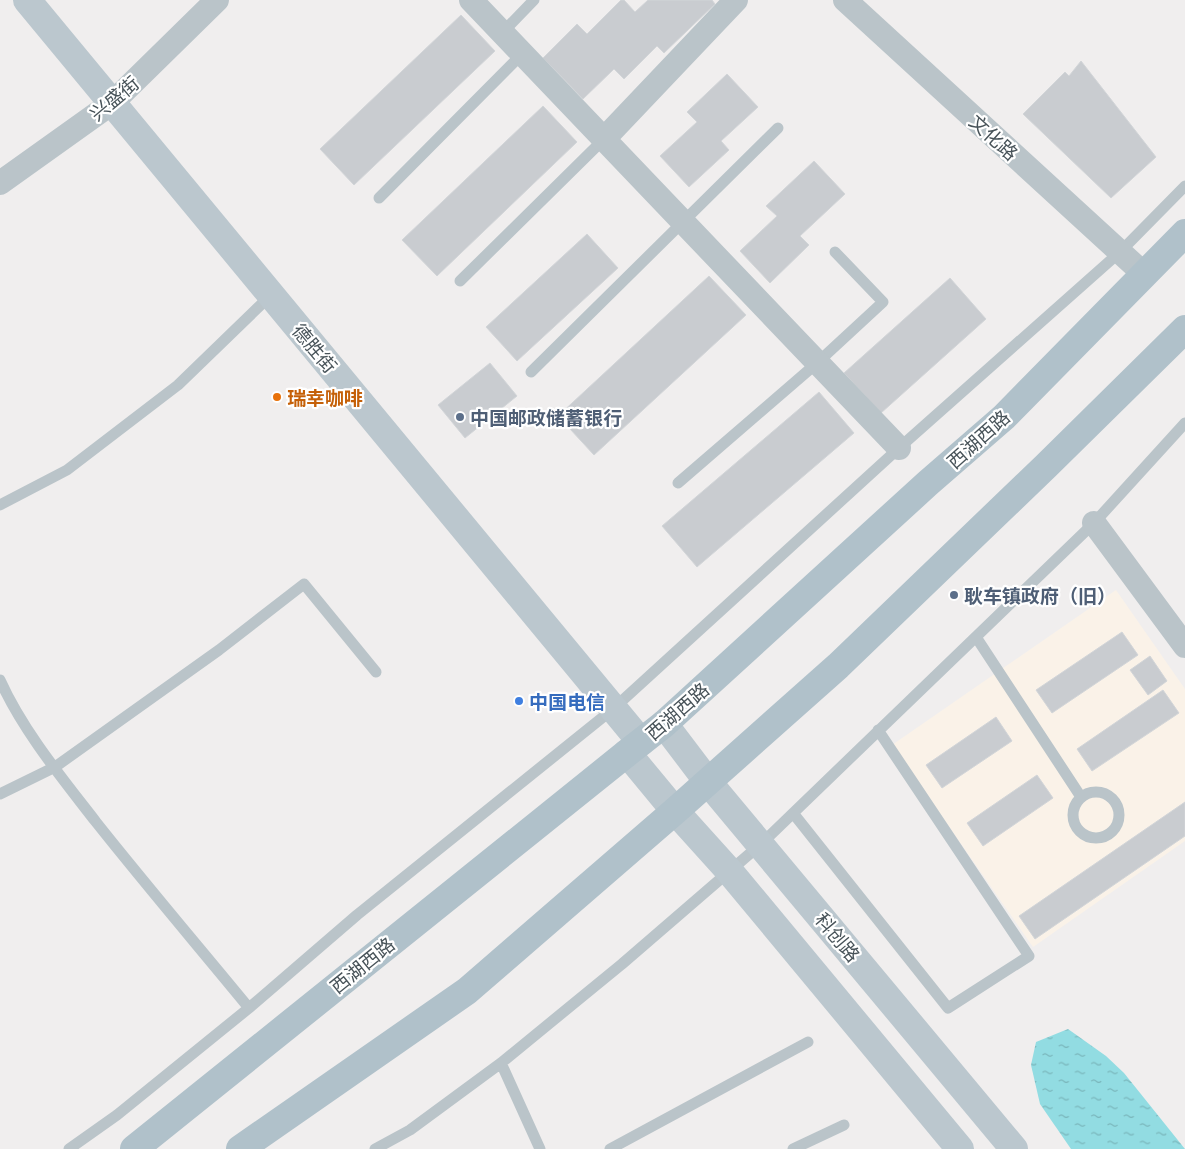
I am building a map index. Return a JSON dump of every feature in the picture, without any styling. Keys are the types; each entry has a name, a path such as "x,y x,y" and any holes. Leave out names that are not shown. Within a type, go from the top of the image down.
{"main road":[{"name":"西湖西路","path":"134,1149 664,724 928,483 1004,417 1185,233"},
{"path":"240,1149 467,991 675,811 838,666 1185,329"}],"street":[{"name":"德胜街","path":"27,0 613,709 634,748"},
{"name":"兴盛街","path":"0,182 112,103 217,0"},
{"path":"471,0 899,448"},
{"path":"603,140 736,0"},
{"name":"文化路","path":"845,0 1144,274"},
{"path":"1094,523 1185,646"},
{"name":"科创路","path":"664,724 708,782 1014,1149"},
{"path":"634,748 675,811 730,872 960,1149"}],"lane":[{"path":"502,33 534,0"},
{"path":"379,198 522,54"},
{"path":"531,372 778,128"},
{"path":"460,282 603,140"},
{"path":"69,1149 117,1115 249,1008 356,915 613,709 899,448 1120,252 1185,186"},
{"path":"678,483 818,363 883,302 835,252"},
{"path":"0,505 67,470 178,385 271,295"},
{"path":"375,1149 410,1130 501,1063 730,872 1094,523 1185,423"},
{"path":"0,794 54,767 218,650 304,584 376,672"},
{"path":"976,637 1082,797"},
{"path":"0,680 9,699 54,767 129,864 249,1008"},
{"path":"793,813 948,1008 1029,956 878,730"},
{"path":"1095,792 1109,796 1115,801 1120,815 1118,823 1109,834 1102,838 1094,839 1087,837 1075,826 1073,810 1076,803 1082,797 1095,792"},
{"path":"610,1149 808,1042"},
{"path":"501,1063 540,1149"},
{"path":"794,1149 844,1125"}],"shaded area":[{"path":"1116,590 1185,689 1185,841 1033,947 892,745"}],"water":[{"path":"1068,1029 1106,1056 1124,1073 1185,1149 1071,1149 1040,1104 1031,1065 1036,1042"}],"building":[{"path":"621,0 624,0 635,12 648,0 712,0 715,4 664,53 657,46 624,79 614,69 583,99 543,58 577,24 587,34"},
{"path":"461,15 495,51 354,185 320,149"},
{"path":"1081,61 1156,157 1111,198 1023,114 1065,72 1069,76"},
{"path":"727,74 758,107 721,141 729,150 689,187 660,156 697,122 687,112"},
{"path":"543,106 577,142 437,276 402,240"},
{"path":"814,161 845,194 800,236 809,245 770,283 740,251 777,216 766,206"},
{"path":"587,234 618,268 517,361 486,327"},
{"path":"709,276 746,315 594,455 558,416"},
{"path":"950,278 986,319 881,413 844,373"},
{"path":"490,363 517,396 465,438 438,405"},
{"path":"819,392 854,433 697,567 662,526"},
{"path":"1122,632 1138,655 1052,713 1036,690"},
{"path":"1150,656 1167,681 1148,695 1130,670"},
{"path":"1163,690 1179,713 1092,771 1077,749"},
{"path":"996,717 1012,741 942,788 926,765"},
{"path":"1037,775 1053,798 983,846 967,823"},
{"path":"1185,802 1185,836 1035,939 1019,916"}],"place":[{"name":"瑞幸咖啡","path":"277,397"},
{"name":"中国邮政储蓄银行","path":"460,417"},
{"name":"耿车镇政府（旧）","path":"954,595"},
{"name":"中国电信","path":"519,701"}]}
